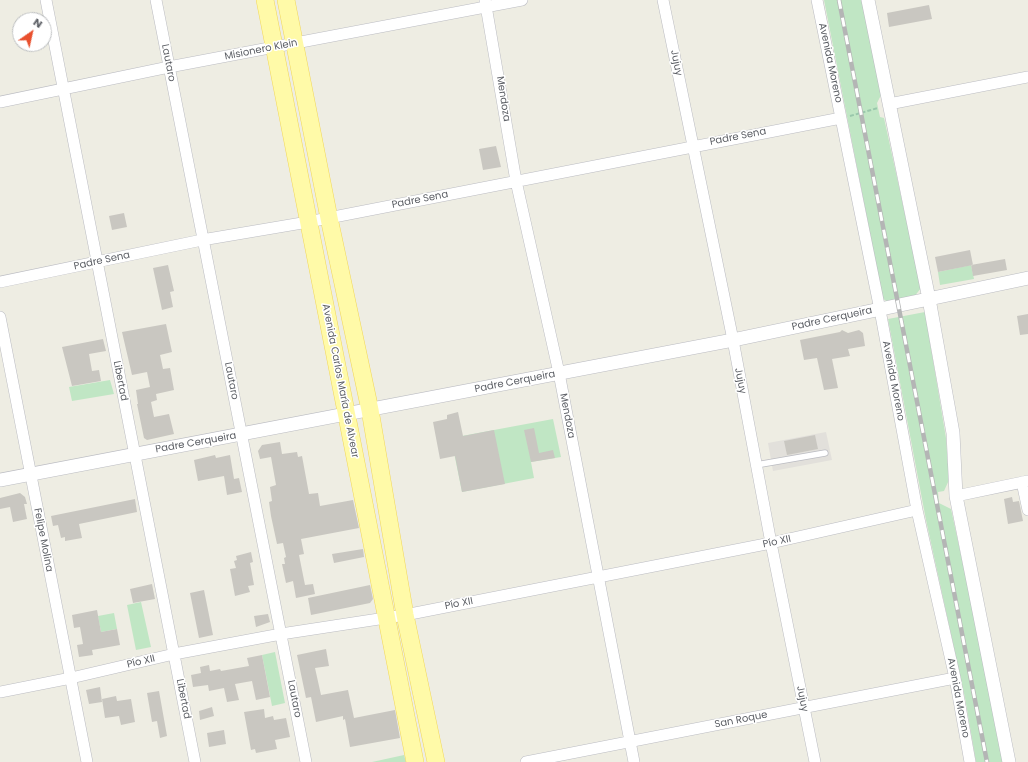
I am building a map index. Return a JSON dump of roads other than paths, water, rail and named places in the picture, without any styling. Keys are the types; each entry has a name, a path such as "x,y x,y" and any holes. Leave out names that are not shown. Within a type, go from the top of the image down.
{"main road":[{"name":"Avenida Carlos María de Alvear","path":"265,0 285,46"},
{"name":"Avenida Carlos María de Alvear","path":"277,0 319,220 359,412 426,762"},
{"name":"Avenida Carlos María de Alvear","path":"285,46 286,0"},
{"name":"Avenida Carlos María de Alvear","path":"397,616 415,762"},
{"name":"Avenida Carlos María de Alvear","path":"397,616 436,762"}],"street":[{"name":"Libertad","path":"46,0 62,90 195,762"},
{"name":"Lautaro","path":"156,0 202,240 242,434 306,762"},
{"name":"Misionero Klein","path":"0,102 169,67 285,46 486,4 522,0"},
{"name":"Jujuy","path":"663,0 733,340 771,543 815,762"},
{"name":"Avenida Moreno","path":"817,0 880,310 917,510 955,678 970,762"},
{"path":"868,0 929,299 953,433 956,496 1009,762"},
{"name":"Mendoza","path":"486,4 516,181 559,373 634,762"},
{"path":"889,104 1028,77"},
{"name":"Padre Sena","path":"0,282 202,240 319,220 841,118"},
{"name":"Padre Cerqueira","path":"0,480 733,340 1028,278"},
{"name":"Felipe Molina","path":"0,317 87,762"},
{"path":"956,496 1025,482 1028,510"},
{"name":"Pío XII","path":"0,692 71,678 174,654 281,634 397,616 598,578 771,543 917,510"},
{"name":"San Roque","path":"526,762 955,678"}],"lane":[{"path":"756,465 825,453"}],"railway":[{"path":"839,0 987,762"}]}
